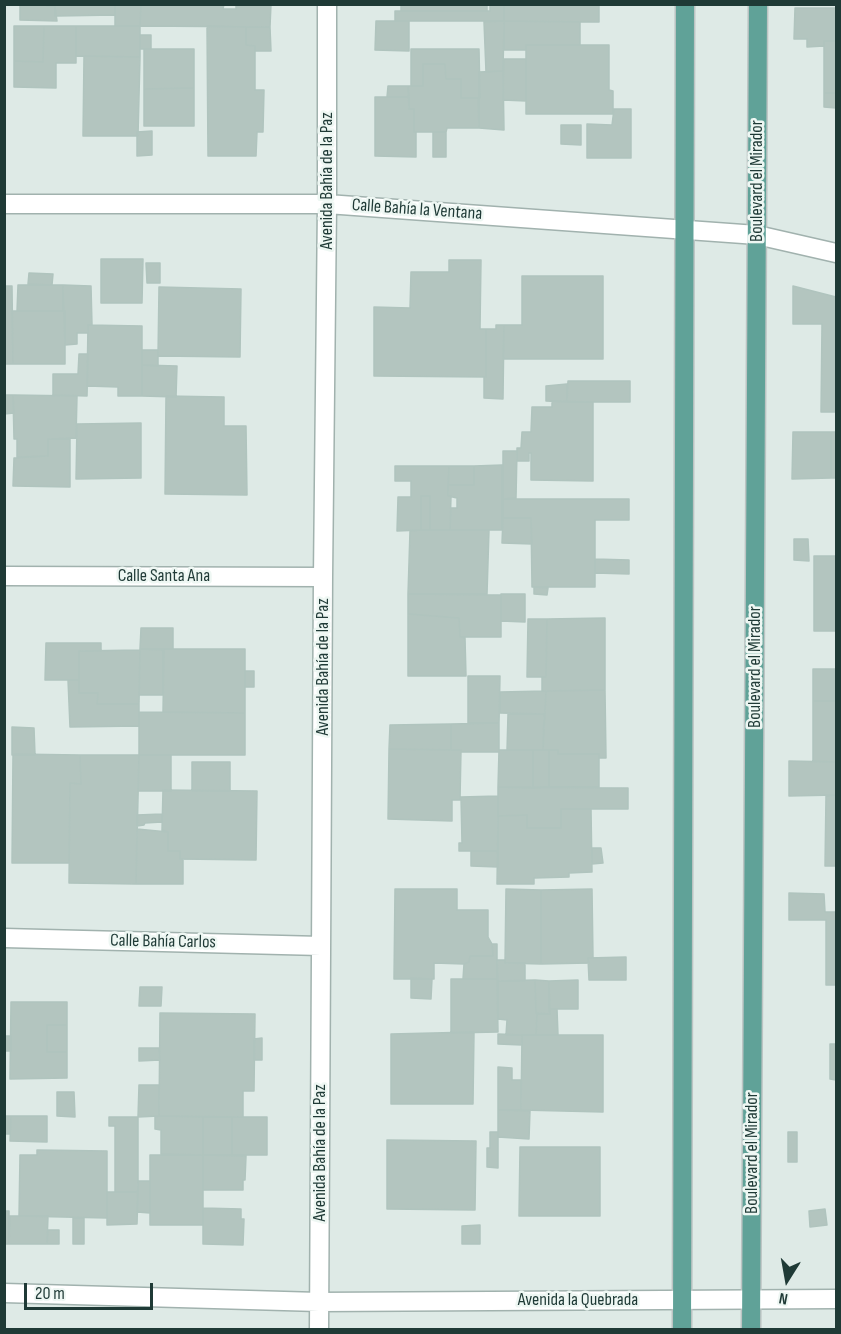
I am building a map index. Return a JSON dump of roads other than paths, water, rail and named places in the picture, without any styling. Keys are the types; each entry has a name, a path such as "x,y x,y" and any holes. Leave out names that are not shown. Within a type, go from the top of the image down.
{"main road":[{"path":"682,1329 685,4"},
{"name":"Boulevard el Mirador","path":"751,1329 758,4"}],"street":[{"name":"Avenida Bahía de la Paz","path":"319,1329 327,4"},
{"name":"Calle Bahía la Ventana","path":"4,204 327,204 757,235 837,253"},
{"name":"Calle Santa Ana","path":"4,576 323,577"},
{"name":"Calle Bahía Carlos","path":"4,938 321,946"},
{"name":"Avenida la Quebrada","path":"4,1293 319,1302 837,1299"}]}
